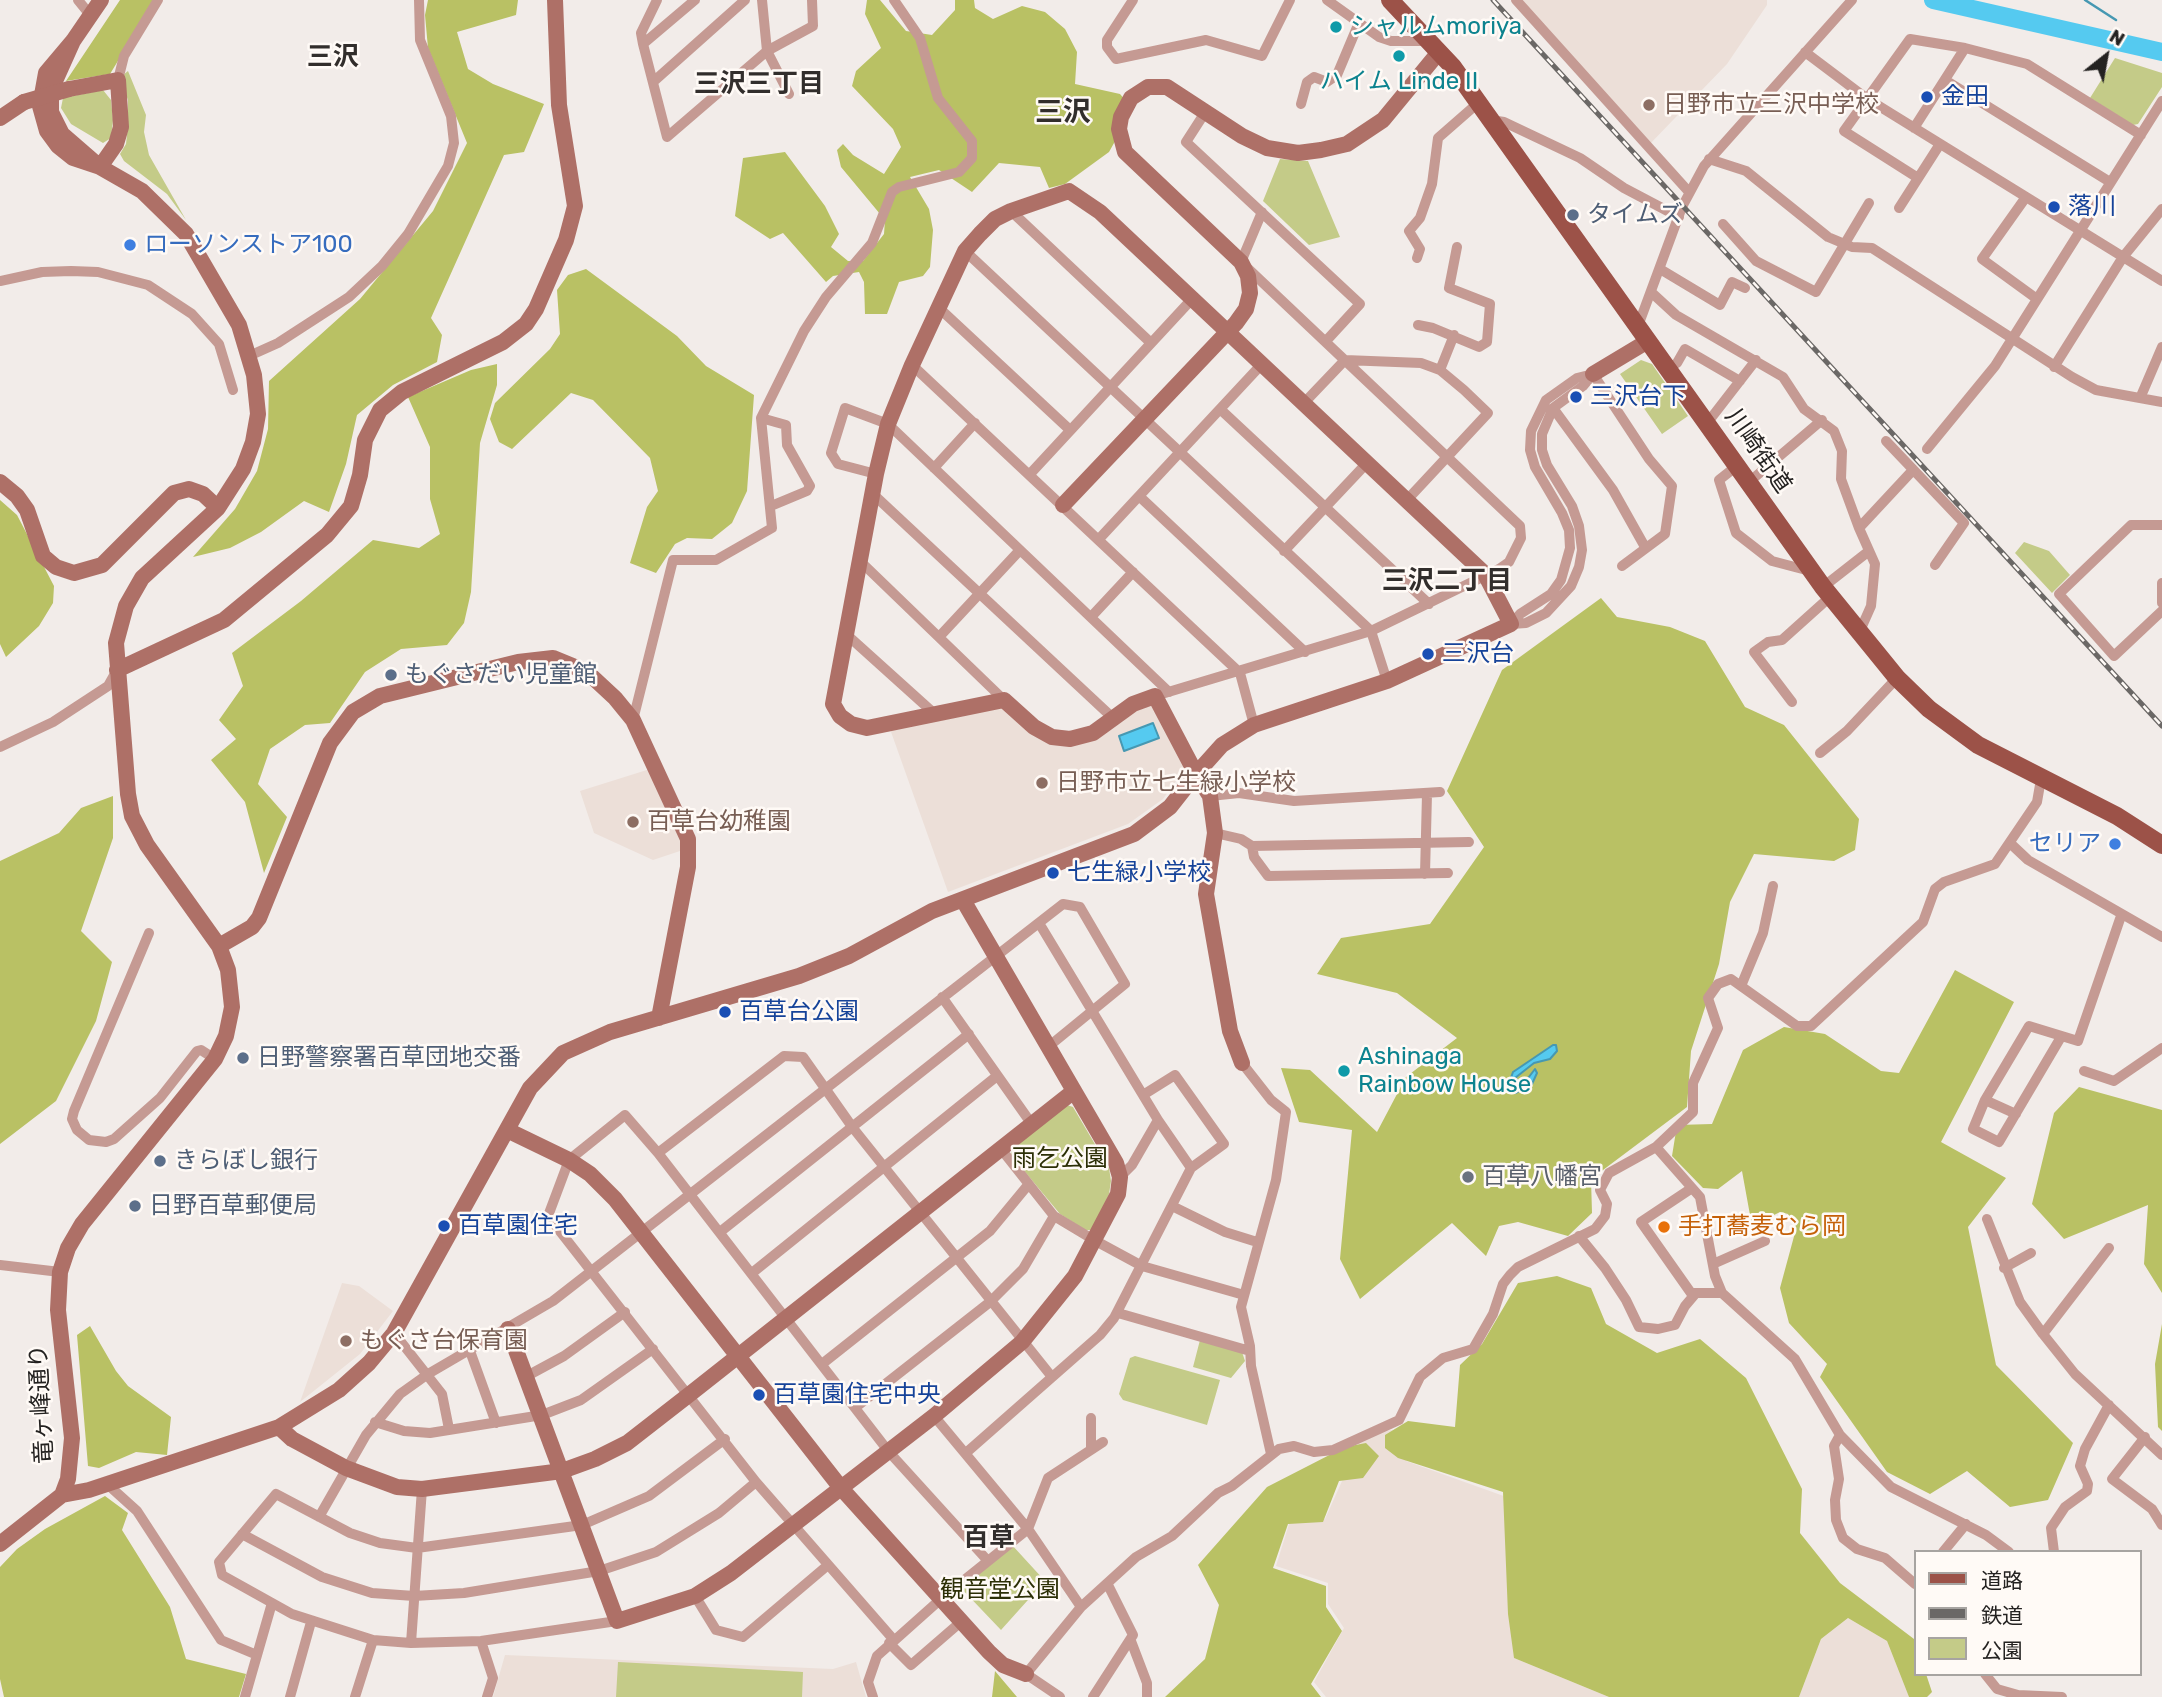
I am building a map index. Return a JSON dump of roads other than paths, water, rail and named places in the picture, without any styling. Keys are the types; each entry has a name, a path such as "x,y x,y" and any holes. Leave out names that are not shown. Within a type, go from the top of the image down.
{"main road":[{"name":"川崎街道","path":"1390,0 1434,46 1478,103 1823,585 1897,678 1969,739 2041,779 2117,816 2162,845"}],"street":[{"path":"78,0 91,16"},
{"name":"竜ヶ峰通り","path":"0,1544 62,1495 72,1449 58,1310 60,1272 68,1248 82,1224 215,1059 226,1036 232,1007 228,970 219,946 147,845 132,816 118,691 116,643 120,622 137,586 159,560 218,508 243,469 253,442 258,401 249,356 239,325 186,234 151,200 100,167 62,134 51,112 51,90 73,41 101,0"},
{"path":"100,167 116,144 121,127 118,80 124,56 158,0"},
{"path":"249,356 278,343 349,297 382,266 408,234 448,166 454,143 451,116 420,40 419,0"},
{"path":"0,747 53,722 108,686 117,670 224,620 327,535 351,506 360,475 365,440 380,410 402,392 503,342 526,324 536,309 566,240 574,213 559,105 555,0"},
{"path":"657,0 641,33 667,137 767,51 813,26 812,0"},
{"path":"643,44 695,0"},
{"path":"653,82 745,0"},
{"path":"762,0 767,51 789,93"},
{"path":"633,720 673,561 716,559 772,528 761,418 804,331 825,297 872,243 892,191 959,173 972,158 972,141 938,98 920,38 894,0"},
{"path":"1133,0 1107,40 1107,47 1116,59 1206,40 1262,56 1290,0"},
{"path":"860,562 1034,727 1052,737 1070,738 1093,733 1133,704 1371,631 1509,562 1518,550 1520,526 1141,169 1125,152 1120,140 1121,117 1131,98 1148,87 1177,91 1242,136 1267,148 1298,153 1336,148 1371,130 1383,120 1434,46 1391,41 1358,24 1327,0"},
{"path":"1516,0 1689,192"},
{"path":"62,1495 279,1427 338,1390 369,1363 394,1334 530,1088 563,1053 583,1042 799,976 849,956 932,911 1134,834 1170,807 1222,745 1254,725 1387,681 1511,624 1526,623 1546,613 1571,586 1579,567 1581,550 1579,526 1542,450 1546,420 1553,408 1643,334 1651,292 1689,192 1709,159 1852,0"},
{"path":"1301,104 1302,80 1314,77 1327,82 1337,75 1358,24"},
{"path":"1917,178 1844,131 1910,39 1965,48 2027,64 2141,135"},
{"path":"1914,128 1965,48"},
{"path":"1805,52 1866,98 2162,281"},
{"path":"0,118 24,102 69,89 118,80"},
{"path":"1945,80 2110,182"},
{"path":"1927,449 1958,415 2013,338 2162,101"},
{"path":"1417,258 1420,249 1409,231 1420,218 1432,184 1438,138 1478,103"},
{"path":"1206,111 1186,142 1360,304 1326,341"},
{"path":"1490,120 1504,122 1580,158 1624,188 1679,218"},
{"path":"1899,208 1940,144"},
{"path":"1709,159 1737,166 1756,177 1820,230 1844,243 1872,248 2054,367 2096,390 2141,396 2162,402"},
{"path":"1004,700 937,716 867,728 851,724 840,716 833,704 876,474 888,424 912,365 965,251 995,219 1069,191 1100,212 1485,574 1511,624"},
{"path":"2026,197 1982,260 2037,299"},
{"path":"1723,224 1756,261 1816,292 1869,203"},
{"path":"2054,367 2123,257 2162,209"},
{"path":"1011,211 1151,343"},
{"path":"1063,505 1246,309 1250,293 1248,276 1241,262 1262,212"},
{"path":"1418,325 1454,335 1479,348 1487,342 1490,304 1449,288 1457,247"},
{"path":"965,251 1371,631 1387,681"},
{"path":"1660,269 1720,305 1732,282 1745,288"},
{"path":"0,281 42,272 71,271 123,277 172,298 192,314 219,344 233,390"},
{"path":"1651,292 1676,315 1783,377 1804,409 1834,431 1842,451 1841,479 1875,564 1871,606 1859,633"},
{"path":"1030,474 1192,299"},
{"path":"939,308 1070,430"},
{"path":"1440,370 1454,335"},
{"path":"219,344 241,337"},
{"path":"2141,396 2162,347"},
{"path":"1668,368 1677,363 1685,349 1740,381"},
{"path":"1303,404 1345,360 1421,363 1440,370 1488,413 1406,500"},
{"path":"1708,422 1756,360"},
{"path":"912,365 1240,673 1254,725"},
{"path":"1099,540 1261,365"},
{"path":"1593,374 1649,459 1672,486 1665,534 1622,566"},
{"path":"1511,624 1520,614 1551,593 1561,580 1570,548 1569,530 1562,513 1535,467 1530,450 1531,431 1546,400 1577,378 1593,374"},
{"path":"876,474 838,464 831,453 845,408 888,424 1091,617 1162,694 1196,774 1210,796 1214,833 1206,894 1230,1031 1242,1063 1271,1100 1286,1112 1276,1180 1241,1307 1271,1454"},
{"path":"1553,408 1613,490 1645,547"},
{"path":"1220,409 1429,604"},
{"path":"761,418 786,425 787,445 810,486 807,491 771,506"},
{"path":"1749,481 1822,420"},
{"path":"934,468 975,423"},
{"path":"1886,441 1964,523 1935,565"},
{"path":"1284,551 1366,464"},
{"path":"1738,465 1719,480 1736,533 1772,561 1823,585"},
{"path":"1859,527 1913,470"},
{"path":"0,482 17,496 27,510 43,556 55,567 74,573 102,565 181,490 189,489 203,494 218,508"},
{"path":"874,495 1114,719"},
{"path":"1139,496 1306,652"},
{"path":"2162,525 2131,525 2059,594 2114,656 2162,611"},
{"path":"939,637 1020,550"},
{"path":"1792,702 1754,652 1768,642 1782,640 1823,585 1869,551"},
{"path":"1091,617 1133,572"},
{"path":"2162,583 2162,603"},
{"path":"846,634 937,716"},
{"path":"219,946 252,927 259,918 330,743 353,712 380,696 518,662 553,657 587,672 615,698 633,720 688,839 688,867 659,1018"},
{"path":"1820,753 1847,731 1897,678"},
{"path":"1026,1674 1081,1607 1144,1550 1172,1536 1218,1493 1232,1486 1271,1454 1294,1446 1314,1452 1333,1450 1399,1420 1420,1377 1443,1358 1473,1349 1493,1314 1503,1284 1518,1267 1595,1228 1605,1216 1607,1204 1600,1190 1609,1172 1656,1147 1693,1112 1693,1083 1718,1028 1708,998 1718,984 1731,979 1797,1026 1811,1026 1923,922 1935,889 1944,881 1996,864 2037,802 2041,779"},
{"path":"1210,796 1239,793 1294,801 1440,792"},
{"path":"1425,874 1427,794"},
{"path":"1214,833 1241,839 1252,846 1469,842"},
{"path":"2011,844 2028,860 2121,916 2162,937"},
{"path":"1252,846 1254,857 1268,876 1448,873"},
{"path":"1741,986 1763,933 1773,886"},
{"path":"725,1439 649,1496 582,1525 417,1548 380,1544 350,1533 276,1494 219,1562 222,1575 272,1604 311,1622 373,1640 411,1643 481,1641 617,1621 695,1596 793,1526 889,1452 1022,1342 1062,1295 1118,1194 1120,1177 1116,1163 963,900"},
{"path":"319,1517 375,1422 401,1394 428,1374 508,1329 594,1271 1063,904 1080,907 1125,984 1048,1047"},
{"path":"2061,1037 1999,1142 1973,1129 1985,1100 2029,1026 2078,1041 2121,916"},
{"path":"1039,923 1158,1120 1191,1168"},
{"path":"149,933 74,1111 72,1119 77,1130 89,1140 106,1142 114,1139 160,1098 197,1051 201,1050 215,1059"},
{"path":"942,997 1031,1124"},
{"path":"720,1232 969,1034"},
{"path":"2084,1071 2114,1081 2162,1048"},
{"path":"658,1153 784,1056 803,1057 883,1167 1052,1377"},
{"path":"967,1452 1100,1335 1118,1312 1191,1168 1224,1144 1175,1075 1143,1095"},
{"path":"752,1273 997,1076"},
{"path":"279,1427 292,1440 346,1468 387,1484 422,1489 562,1471 626,1443 1074,1091"},
{"path":"1985,1100 2016,1114"},
{"path":"963,1620 911,1665 756,1482 594,1271 548,1216 569,1160 625,1115 720,1232 889,1452 988,1561"},
{"path":"1120,1177 1132,1165 1158,1120"},
{"path":"507,1130 569,1160 590,1174 615,1199 841,1488 1003,1665 1026,1674 1060,1697"},
{"path":"1656,1147 1700,1198 1713,1264 1722,1293 1794,1359 1840,1435 1891,1487 1966,1524 2005,1550"},
{"path":"1001,1149 1055,1216 1094,1240 1142,1266 1244,1295"},
{"path":"822,1364 957,1259 1009,1212 1028,1185"},
{"path":"1692,1188 1641,1222 1691,1293 1722,1293"},
{"path":"1172,1206 1225,1232 1257,1242"},
{"path":"856,1407 990,1302 1023,1269 1055,1216"},
{"path":"1987,1219 2004,1268 2020,1302 2043,1334 2076,1374 2162,1455"},
{"path":"1579,1236 1605,1268 1626,1300 1639,1327 1658,1329 1675,1325 1696,1293"},
{"path":"1713,1264 1765,1241"},
{"path":"2043,1334 2109,1248"},
{"path":"2004,1268 2031,1254"},
{"path":"0,1265 60,1272"},
{"path":"527,1376 564,1356 625,1312"},
{"path":"1118,1312 1250,1351"},
{"path":"508,1329 617,1621"},
{"path":"394,1334 442,1394 449,1429"},
{"path":"375,1422 404,1431 430,1433 542,1415 581,1399 653,1349"},
{"path":"470,1350 496,1423"},
{"path":"2054,1550 2051,1528 2065,1507 2087,1491 2088,1483 2080,1466 2085,1449 2109,1405"},
{"path":"934,1416 967,1452 1028,1529 1081,1607"},
{"path":"1091,1418 1091,1450"},
{"path":"1840,1435 1834,1446 1839,1479 1835,1500 1836,1520 1843,1538 1857,1549 1885,1558 1913,1582"},
{"path":"2145,1437 2112,1479 2152,1509 2162,1525"},
{"path":"873,1697 868,1682 871,1668 891,1641 1028,1529 1048,1478 1103,1442"},
{"path":"242,1534 322,1577 372,1593 414,1596 464,1593 599,1571 656,1552 719,1513 756,1482"},
{"path":"106,1483 137,1511 221,1640 257,1654"},
{"path":"411,1643 422,1489"},
{"path":"1944,1550 1966,1524"},
{"path":"695,1596 716,1630 743,1637 828,1565"},
{"path":"1093,1697 1133,1634 1108,1585"},
{"path":"245,1697 272,1604"},
{"path":"290,1697 311,1622"},
{"path":"355,1697 373,1640"},
{"path":"481,1641 493,1678 487,1697"},
{"path":"1131,1641 1147,1683 1147,1697"},
{"path":"1987,1676 1997,1689 2018,1695 2062,1697"}],"water":[{"path":"1153,723 1159,738 1124,751 1119,736"},
{"path":"1556,1045 1557,1051 1550,1059 1534,1063 1515,1078 1520,1083 1525,1082 1535,1069 1537,1073 1532,1084 1516,1093 1510,1091 1508,1086 1513,1072"}],"waterway":[{"path":"1933,0 2162,52"},
{"path":"2085,0 2116,20"},
{"path":"2120,34 2121,43"}],"railway":[{"path":"1493,0 2162,726"}],"place":[{"name":"シャルムmoriya","path":"1336,27"},
{"name":"ハイム Linde II","path":"1399,56"},
{"name":"金田","path":"1927,97"},
{"name":"日野市立三沢中学校","path":"1649,105"},
{"name":"落川","path":"2054,207"},
{"name":"タイムズ","path":"1573,215"},
{"name":"ローソンストア100","path":"130,245"},
{"name":"三沢台下","path":"1576,397"},
{"name":"三沢台","path":"1428,654"},
{"name":"もぐさだい児童館","path":"391,675"},
{"name":"日野市立七生緑小学校","path":"1042,783"},
{"name":"百草台幼稚園","path":"633,822"},
{"name":"セリア","path":"2115,844"},
{"name":"七生緑小学校","path":"1053,873"},
{"name":"百草台公園","path":"725,1012"},
{"name":"日野警察署百草団地交番","path":"243,1058"},
{"name":"Ashinaga Rainbow House","path":"1344,1071"},
{"name":"きらぼし銀行","path":"160,1161"},
{"name":"百草八幡宮","path":"1468,1177"},
{"name":"日野百草郵便局","path":"135,1206"},
{"name":"百草園住宅","path":"444,1226"},
{"name":"手打蕎麦むら岡","path":"1664,1227"},
{"name":"もぐさ台保育園","path":"346,1341"},
{"name":"百草園住宅中央","path":"759,1395"}],"district":[{"name":"三沢","path":"333,57"},
{"name":"三沢三丁目","path":"759,84"},
{"name":"三沢","path":"1063,113"},
{"name":"三沢二丁目","path":"1447,581"},
{"name":"百草","path":"989,1538"}],"park label":[{"name":"雨乞公園","path":"1060,1159"},
{"name":"観音堂公園","path":"1000,1590"}]}
